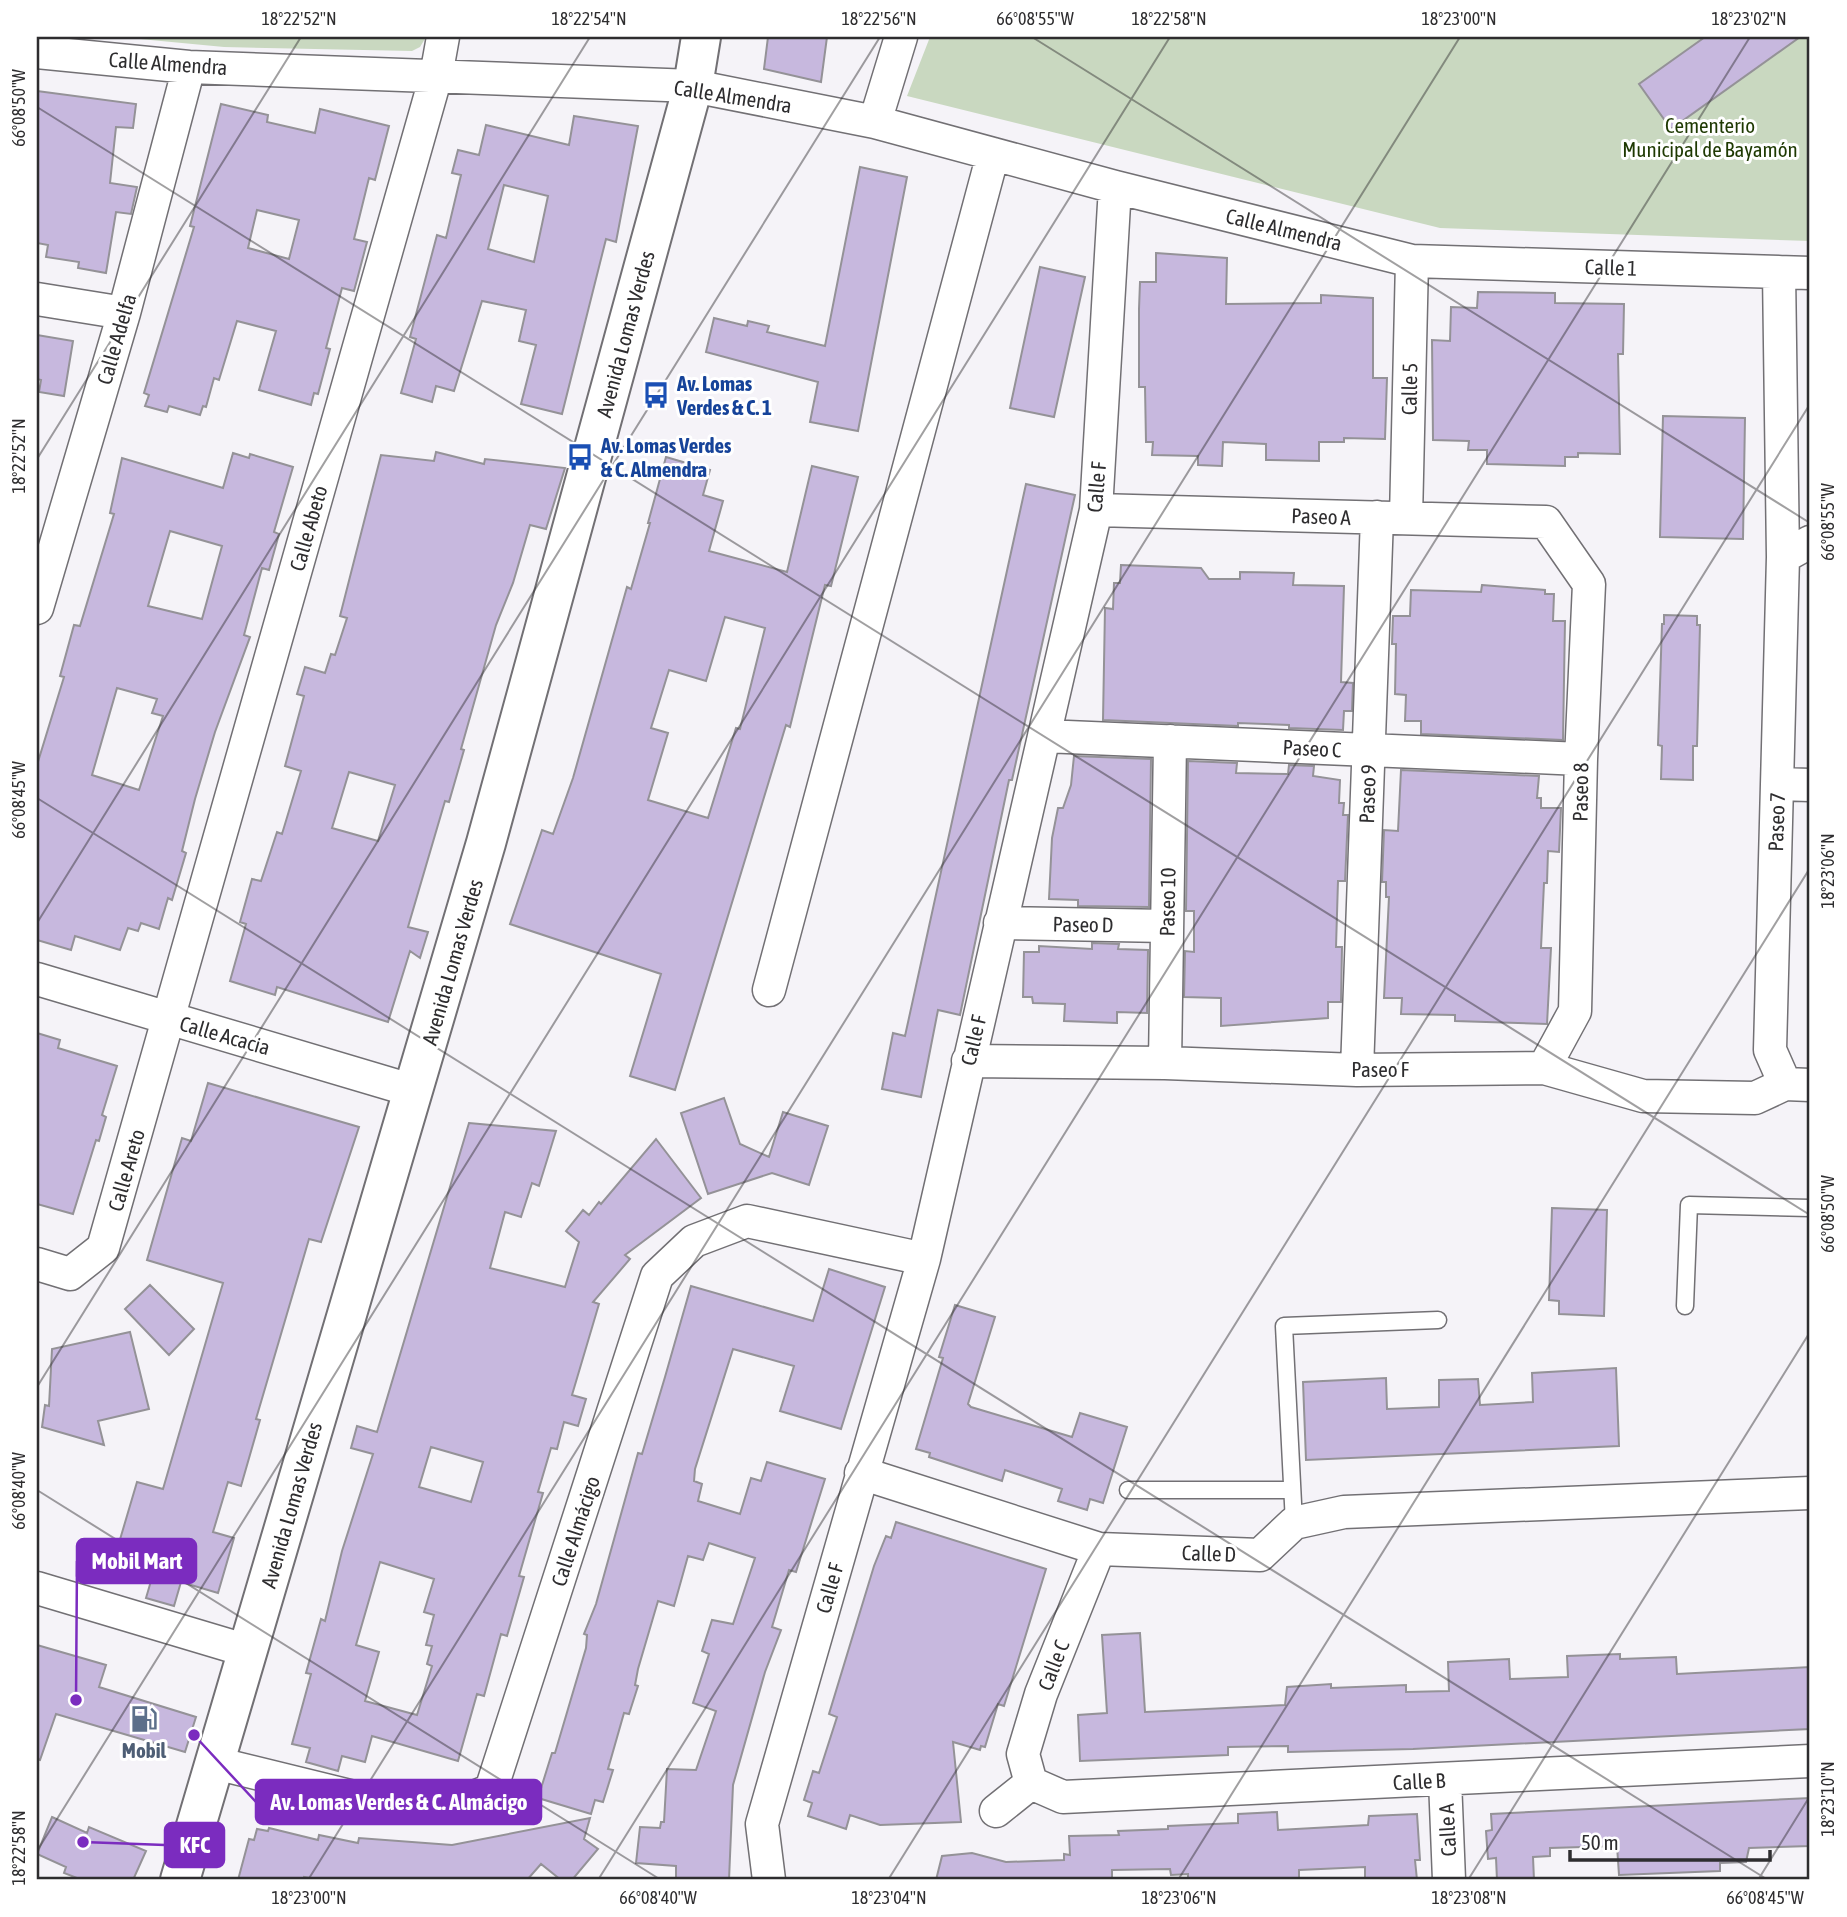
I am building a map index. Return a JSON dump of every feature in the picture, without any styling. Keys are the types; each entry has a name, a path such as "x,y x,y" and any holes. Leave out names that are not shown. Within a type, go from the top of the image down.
{"street":[{"name":"Calle Abeto","path":"170,1018 436,76 443,37"},
{"name":"Avenida Lomas Verdes","path":"180,1880 486,843 693,86 701,37"},
{"path":"875,122 901,37"},
{"name":"Calle Almendra","path":"37,52 189,67 693,86 875,122 1115,187 1412,261"},
{"name":"Calle Adelfa","path":"37,608 124,313 189,67"},
{"path":"769,990 993,154"},
{"name":"Calle F","path":"769,1880 762,1824 924,1259 1096,510 1115,187"},
{"name":"Calle 1","path":"1412,261 1810,273"},
{"name":"Calle 5","path":"1391,518 1412,261"},
{"name":"Paseo 7","path":"1779,272 1783,557 1770,1050 1797,1085"},
{"path":"37,299 124,313"},
{"name":"Paseo A","path":"1096,510 1546,522"},
{"name":"Paseo 9","path":"1357,1070 1369,751 1391,518"},
{"name":"Paseo 8","path":"1544,1068 1575,1011 1581,759 1589,584 1546,522"},
{"path":"1783,557 1810,541"},
{"name":"Paseo C","path":"1044,736 1581,759"},
{"name":"Paseo 10","path":"1165,1063 1170,741"},
{"path":"1777,784 1810,785"},
{"name":"Paseo D","path":"1000,923 1167,926"},
{"name":"Calle Acacia","path":"37,979 414,1091"},
{"name":"Calle Areto","path":"37,1264 70,1274 103,1248 170,1018"},
{"name":"Paseo F","path":"968,1061 1165,1063 1357,1070 1544,1068 1643,1096 1755,1098 1797,1085"},
{"name":"Calle Almácigo","path":"215,1763 358,1798 463,1802 491,1790 657,1276 694,1241 747,1221 924,1259"},
{"name":"Calle D","path":"861,1473 1099,1549 1260,1555 1294,1523"},
{"path":"1294,1523 1344,1512 1810,1493"},
{"name":"Calle C","path":"1031,1783 1023,1754 1041,1694 1099,1549"},
{"path":"37,1587 248,1651"},
{"name":"Calle B","path":"1031,1783 1063,1797 1810,1762"},
{"name":"Calle A","path":"1445,1780 1450,1880"},
{"path":"996,1811 1031,1783"}],"lane":[{"path":"1685,1306 1689,1205 1810,1208"},
{"path":"1294,1523 1284,1326 1438,1320"},
{"path":"1128,1490 1292,1490"}],"green space":[{"path":"119,37 426,37 420,47 412,51 224,47"},
{"name":"Cementerio Municipal de Bayamón","path":"930,37 1810,37 1810,241 1440,228 907,96"}],"building":[{"path":"768,37 827,37 821,82 764,69"},
{"path":"1705,37 1800,37 1671,129 1639,84"},
{"path":"37,91 136,104 133,128 116,127 110,183 137,187 131,214 116,212 106,273 78,268 79,262 46,257 48,245 37,243"},
{"path":"221,104 268,115 267,122 315,133 320,109 389,126 375,180 369,178 354,239 367,242 354,291 342,288 326,348 330,349 318,394 314,393 311,405 259,390 276,331 237,321 219,380 214,378 206,407 203,406 200,415 169,406 167,412 145,406 149,395 144,393 194,227 190,226","holes":["257,210 299,220 289,259 248,248"]},
{"path":"574,116 638,126 616,242 606,239 562,414 521,404 536,345 519,341 526,310 482,301 454,391 436,386 432,402 401,393 416,339 410,337 437,235 446,238 461,175 452,173 458,150 479,155 486,125 569,145","holes":["504,185 548,196 534,262 488,249"]},
{"path":"860,167 907,177 858,431 810,422 818,382 706,352 714,318 747,326 748,321 769,326 767,332 825,346"},
{"path":"1156,253 1227,258 1226,304 1321,303 1321,295 1373,298 1373,378 1387,378 1385,439 1344,438 1344,442 1319,442 1319,461 1266,460 1266,444 1223,442 1222,466 1198,465 1198,456 1152,455 1153,442 1146,442 1145,387 1139,387 1139,309 1140,282 1156,282"},
{"path":"1040,267 1085,277 1054,417 1010,408"},
{"path":"1478,292 1555,293 1555,303 1624,304 1623,354 1618,354 1620,454 1578,453 1578,457 1565,457 1565,466 1487,464 1487,450 1468,450 1469,441 1433,440 1432,340 1450,341 1451,307 1477,308"},
{"path":"37,335 73,341 64,396 39,392 41,380 37,379"},
{"path":"1663,416 1745,418 1743,539 1660,537"},
{"path":"436,452 484,464 485,459 565,468 546,529 530,525 513,583 496,625 449,802 445,801 408,927 428,932 420,958 410,951 388,1022 277,987 275,995 230,981 246,924 240,922 252,879 261,881 277,832 282,834 301,771 285,766 304,696 297,694 305,667 325,673 331,654 335,655 347,618 340,616 381,455 434,461","holes":["349,772 395,785 378,841 332,828"]},
{"path":"233,453 249,458 250,454 293,467 274,532 279,534 269,570 262,568 244,635 250,637 215,732 195,799 182,851 186,853 172,900 168,898 159,929 141,923 138,931 128,928 120,950 75,936 71,950 37,940 37,765 64,677 60,676 74,625 80,626 114,514 110,513 122,458 223,488","holes":["170,531 222,546 202,619 148,606","117,688 157,699 152,713 163,716 139,790 92,775"]},
{"path":"666,457 710,470 703,495 723,501 709,551 787,572 812,466 858,477 831,586 825,585 790,727 786,725 675,1090 630,1076 661,974 510,924 542,830 553,834 573,778 627,587 631,589","holes":["725,617 765,628 740,729 736,728 708,818 648,800 668,733 651,728 669,670 706,681"]},
{"path":"1026,484 1075,495 1012,780 1009,780 960,1015 938,1010 921,1097 882,1089 893,1033 905,1036"},
{"path":"1121,565 1201,568 1209,579 1240,579 1240,572 1294,573 1293,585 1344,586 1341,682 1353,683 1352,711 1344,711 1343,730 1289,728 1289,725 1238,723 1238,726 1103,720 1105,608 1113,609 1114,583 1120,583"},
{"path":"1482,585 1545,590 1545,594 1554,594 1553,621 1565,621 1563,740 1421,734 1421,721 1405,721 1406,695 1395,694 1396,644 1392,644 1393,616 1410,616 1411,590 1481,592"},
{"path":"1664,615 1697,616 1697,625 1700,625 1697,746 1693,746 1693,780 1661,779 1662,746 1658,745"},
{"path":"1074,756 1151,759 1149,907 1078,906 1078,900 1049,899 1052,838 1058,808 1063,808 1071,785"},
{"path":"1188,761 1237,763 1236,773 1288,774 1289,765 1314,766 1313,776 1340,780 1339,803 1344,803 1343,815 1348,815 1345,881 1338,881 1336,947 1342,947 1341,1002 1328,1002 1328,1018 1221,1026 1221,998 1184,997 1185,951 1194,952 1194,911 1186,911"},
{"path":"1401,770 1539,776 1537,798 1541,798 1541,808 1561,808 1559,852 1548,851 1547,883 1544,883 1541,948 1551,948 1547,1024 1455,1021 1455,1015 1401,1014 1402,998 1384,998 1389,897 1386,897 1386,882 1382,882 1384,830 1398,831"},
{"path":"1092,943 1119,944 1118,949 1148,950 1147,1013 1117,1012 1117,1023 1064,1021 1065,1004 1033,1003 1032,997 1023,997 1024,952 1039,952 1039,946 1092,949"},
{"path":"37,1033 60,1040 58,1048 117,1066 102,1115 106,1117 99,1141 96,1140 73,1214 37,1204"},
{"path":"208,1083 359,1127 321,1242 309,1239 256,1419 260,1420 241,1486 228,1482 213,1532 234,1538 218,1593 181,1582 174,1606 146,1598 156,1564 116,1553 137,1482 163,1489 223,1283 147,1260 182,1138 191,1141"},
{"path":"724,1098 740,1144 769,1157 783,1112 828,1126 809,1185 772,1173 708,1194 681,1113"},
{"path":"469,1123 556,1131 539,1186 532,1183 521,1217 505,1212 490,1268 565,1287 579,1242 566,1231 583,1210 589,1215 599,1202 601,1204 656,1139 701,1198 625,1255 630,1259 593,1302 599,1304 572,1395 586,1399 578,1426 564,1422 557,1449 551,1448 538,1492 543,1493 519,1576 524,1577 507,1636 501,1634 484,1696 477,1694 458,1761 372,1736 365,1762 342,1756 338,1771 306,1762 310,1748 292,1744 311,1674 306,1673 321,1619 325,1621 342,1551 373,1454 351,1448 357,1426 377,1432","holes":["431,1447 483,1462 471,1502 419,1487","380,1562 434,1579 424,1612 434,1615 426,1645 432,1646 427,1664 432,1666 417,1715 365,1701 379,1652 356,1645"]},
{"path":"1552,1208 1607,1210 1604,1316 1559,1314 1559,1301 1549,1300"},
{"path":"829,1269 885,1287 841,1429 780,1411 794,1366 733,1349 695,1469 694,1481 702,1484 698,1501 740,1514 751,1478 761,1481 767,1462 825,1479 796,1572 789,1570 772,1627 781,1630 765,1672 733,1785 729,1880 676,1880 676,1866 636,1863 640,1827 660,1828 661,1822 664,1822 667,1769 696,1770 716,1711 693,1703 709,1654 702,1651 712,1620 733,1624 755,1558 709,1543 703,1560 688,1556 674,1606 658,1601 638,1669 635,1685 638,1686 629,1714 624,1713 608,1769 613,1770 603,1802 595,1800 591,1814 538,1798 552,1753 555,1753 586,1648 587,1635 584,1634 596,1604 638,1453 642,1454 691,1286 813,1321"},
{"path":"150,1285 194,1329 169,1355 125,1309"},
{"path":"955,1305 995,1317 968,1404 971,1407 1072,1437 1080,1413 1127,1427 1103,1503 1090,1499 1087,1510 1058,1501 1062,1489 1005,1470 1002,1481 929,1457 930,1453 916,1449 943,1358 939,1357"},
{"path":"130,1332 149,1409 98,1421 104,1445 42,1427 45,1405 49,1406 52,1349"},
{"path":"1616,1368 1619,1446 1306,1460 1303,1382 1386,1378 1387,1409 1439,1407 1439,1380 1478,1379 1480,1405 1533,1402 1532,1373"},
{"path":"896,1522 1046,1569 1004,1706 998,1704 985,1747 981,1746 980,1750 953,1742 961,1822 880,1825 850,1815 846,1829 808,1816 812,1803 804,1800 813,1771 819,1773 837,1717 829,1714 874,1566 886,1536 891,1538"},
{"path":"1140,1633 1145,1712 1285,1705 1287,1687 1331,1684 1331,1688 1406,1685 1406,1692 1449,1691 1448,1662 1509,1659 1510,1679 1568,1677 1567,1656 1620,1654 1620,1659 1676,1657 1677,1674 1810,1667 1810,1729 1413,1749 1288,1752 1288,1746 1228,1747 1228,1755 1080,1761 1078,1715 1107,1713 1102,1635"},
{"path":"37,1645 106,1665 99,1687 196,1717 185,1752 56,1714 40,1760 37,1759"},
{"path":"1810,1798 1810,1846 1749,1848 1746,1862 1720,1863 1720,1871 1619,1875 1617,1846 1550,1848 1550,1856 1533,1857 1534,1880 1497,1880 1496,1858 1488,1859 1486,1831 1492,1830 1491,1814"},
{"path":"1277,1812 1278,1830 1368,1825 1369,1816 1417,1814 1420,1860 1415,1860 1417,1880 1365,1880 1365,1867 1299,1870 1299,1879 1280,1880 1188,1880 1188,1874 1171,1875 1170,1869 1112,1870 1112,1880 936,1880 942,1856 972,1853 1006,1862 1064,1860 1064,1854 1070,1855 1069,1836 1119,1835 1118,1831 1238,1823 1238,1814"},
{"path":"52,1817 87,1833 89,1827 146,1851 133,1880 82,1880 64,1873 66,1867 37,1854"},
{"path":"590,1818 584,1839 598,1849 572,1880 561,1880 541,1864 527,1880 321,1880 304,1877 303,1880 238,1880 249,1839 254,1840 257,1829 268,1831 269,1828 318,1840 319,1835 358,1843 359,1838 452,1845"}],"place":[{"name":"Av. Lomas Verdes & C. 1","path":"656,395"},
{"name":"Av. Lomas Verdes & C. Almendra","path":"580,457"},
{"name":"Mobil Mart","path":"76,1700"},
{"name":"Mobil","path":"144,1719"},
{"name":"Av. Lomas Verdes & C. Almácigo","path":"194,1735"},
{"name":"KFC","path":"83,1842"}]}
